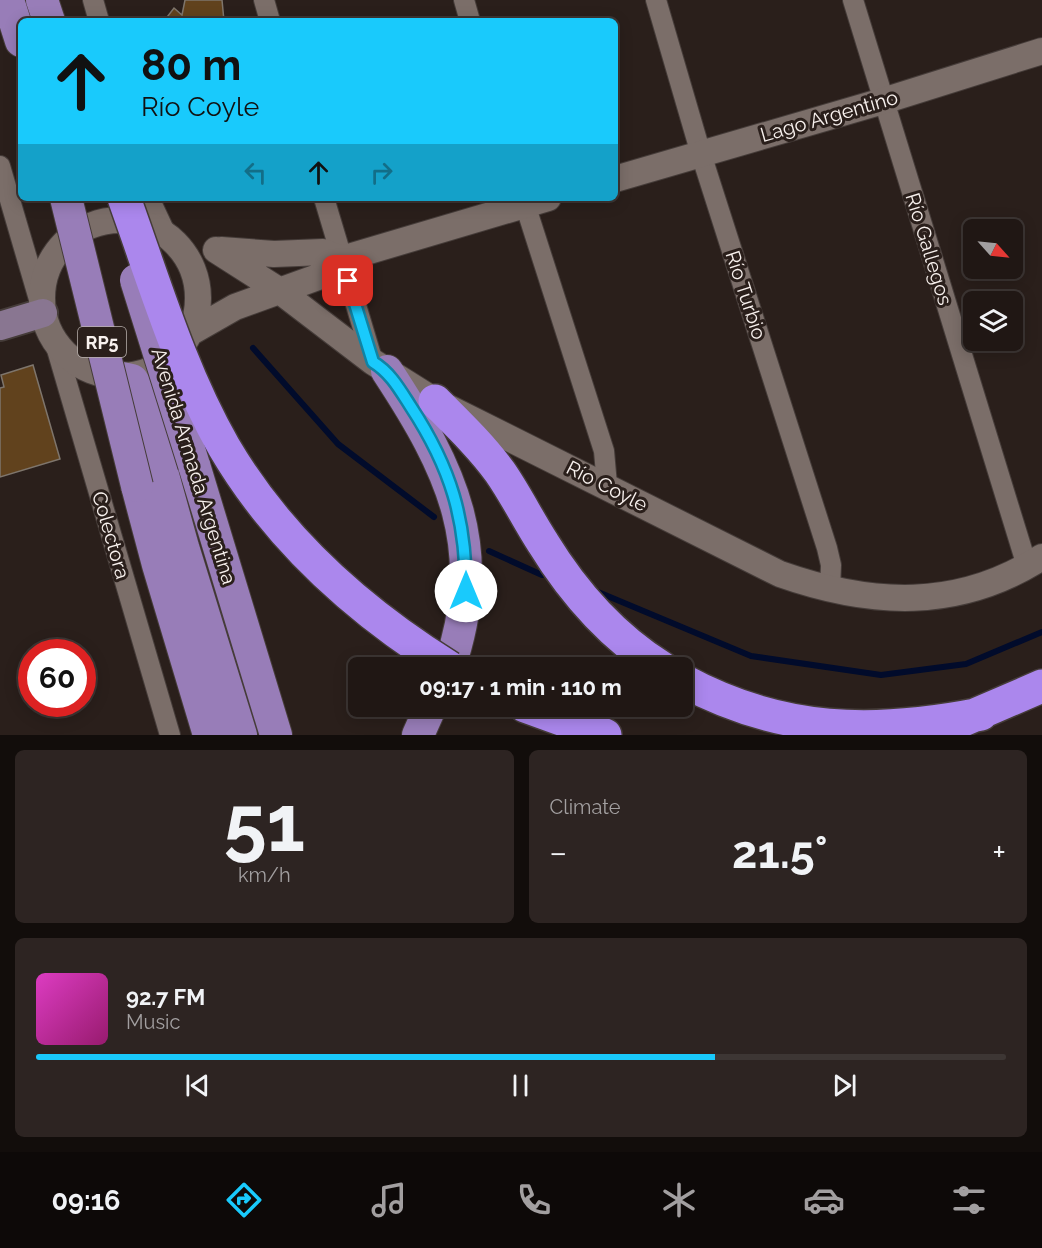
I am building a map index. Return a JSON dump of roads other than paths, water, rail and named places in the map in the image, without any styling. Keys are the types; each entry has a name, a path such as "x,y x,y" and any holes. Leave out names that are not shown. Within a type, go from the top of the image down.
{"highway":[{"path":"125,201 196,391 224,446 242,475 288,534 337,583 398,633 433,657"},
{"path":"435,401 466,431 501,473 543,543 582,598 624,640 647,657"},
{"path":"693,685 747,709 777,718 833,727 894,728 981,714"},
{"path":"922,735 981,714 1042,686"},
{"path":"555,717 605,735"}],"main road":[{"path":"8,0 18,32"},
{"path":"42,0 48,18"},
{"name":"RP5","path":"67,201 158,565 209,735"},
{"name":"Avenida Armada Argentina","path":"110,201 194,465 276,735"},
{"path":"0,326 48,325"},
{"path":"380,366 433,443 456,499 462,524 466,591 453,657"},
{"path":"123,378 132,380 140,392 183,547 241,735"},
{"path":"418,735 426,717"}],"street":[{"path":"93,0 98,18"},
{"path":"264,0 269,18"},
{"path":"464,0 469,18"},
{"name":"Río Turbio","path":"656,0 701,154 827,548 831,565 830,590"},
{"name":"Río Gallegos","path":"853,0 883,101 1035,562"},
{"name":"Lago Argentino","path":"618,178 883,101 1042,51"},
{"name":"Colectora","path":"0,166 170,735"},
{"path":"151,201 168,233 183,252 195,280 197,307 192,331 184,342 154,368 123,378 106,377 75,363 48,325 41,293 44,275 50,260 63,244 83,230 125,220 168,233 216,250 274,254 323,252 342,259"},
{"path":"325,201 342,259 380,366"},
{"path":"192,331 235,307 329,273 342,259 529,201"},
{"path":"532,201 604,451 607,485"},
{"name":"Río Coyle","path":"216,250 280,291 380,366 435,401 607,485 780,574 830,590 886,597 955,594 988,586 1035,562"}],"waterway":[{"path":"253,348 338,444 434,517"},
{"path":"489,551 542,575"},
{"path":"598,592 751,656 881,675 966,664 1042,632"}]}
